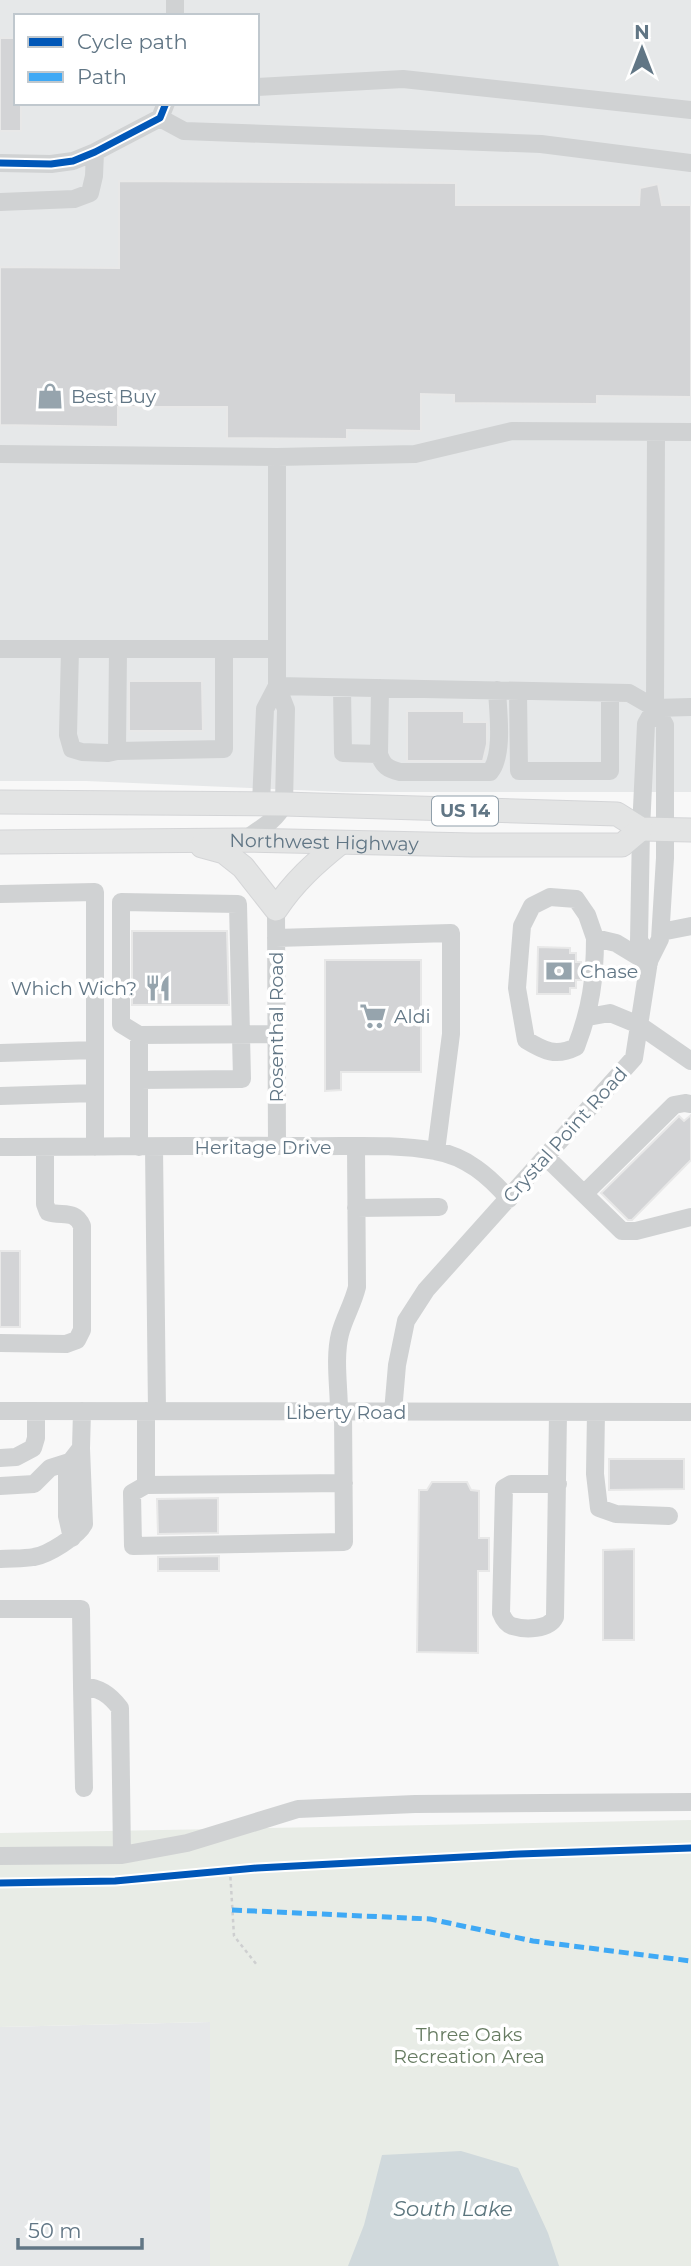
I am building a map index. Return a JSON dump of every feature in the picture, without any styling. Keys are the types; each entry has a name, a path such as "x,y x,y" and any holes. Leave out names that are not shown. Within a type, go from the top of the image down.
{"main road":[{"name":"Northwest Highway","path":"0,802 284,804 617,814 641,829 691,830"},
{"name":"Northwest Highway","path":"0,842 244,840 622,845 641,829"},
{"path":"184,840 224,852 243,867 276,909 289,889 305,872 340,843"}],"street":[{"path":"259,87 403,79 691,110"},
{"path":"0,163 51,164 73,161 95,152 163,111 184,131 541,144 691,163"},
{"path":"0,202 74,199 90,193 95,152"},
{"path":"0,454 277,457 415,454 512,431 691,432"},
{"path":"655,708 656,432"},
{"path":"244,840 279,814 284,804 286,709 277,686 277,457"},
{"path":"0,649 277,649"},
{"path":"70,649 68,735 72,749 97,753 224,749 224,649"},
{"path":"117,751 118,649"},
{"path":"277,686 629,693 655,708 666,725 660,939 649,962 616,943 595,938"},
{"path":"261,804 265,709 277,686"},
{"path":"342,688 343,753 379,754"},
{"path":"380,688 379,754 382,763 389,770 400,772 610,771 610,692"},
{"path":"490,772 498,755 497,690"},
{"path":"518,691 519,771"},
{"path":"655,708 691,707"},
{"name":"Crystal Point Road","path":"393,1412 397,1365 407,1321 426,1290 634,1058 649,962 648,953 639,941 641,829 646,723 655,708"},
{"path":"0,894 96,892 96,1147"},
{"path":"550,897 576,899 587,915 595,938 595,975 588,1017 576,1046 564,1052 544,1051 526,1041 517,988 522,926 532,906 550,897"},
{"path":"139,1080 242,1079 242,1034 238,904 121,902 121,1024 139,1035 242,1034 276,1034"},
{"name":"Rosenthal Road","path":"276,909 277,1146"},
{"path":"661,932 691,926"},
{"path":"276,938 451,933 452,1034 436,1151"},
{"path":"588,1017 610,1013 639,1025 691,1061"},
{"path":"139,1035 139,1080 147,1147 151,1411 146,1485"},
{"path":"0,1053 96,1050"},
{"path":"0,1096 96,1093"},
{"path":"584,1194 674,1105 691,1104"},
{"name":"Heritage Drive","path":"0,1147 277,1146 436,1151 474,1166 491,1179 509,1199"},
{"path":"0,1343 66,1344 76,1340 82,1330 82,1226 74,1215 48,1212 45,1204 45,1147"},
{"path":"344,1483 146,1485 132,1493 133,1546 344,1542 344,1483 338,1345 354,1302 356,1287 356,1147"},
{"path":"546,1157 622,1231 636,1231 691,1217"},
{"path":"356,1208 439,1207"},
{"name":"Liberty Road","path":"0,1411 691,1412"},
{"path":"0,1458 16,1458 33,1448 36,1438 36,1411"},
{"path":"0,1559 36,1557 72,1538 76,1525 76,1466 81,1448 82,1411"},
{"path":"596,1412 595,1475 599,1508 616,1514 669,1516"},
{"path":"558,1413 558,1484 555,1617 553,1622 545,1627 513,1626 505,1621 501,1613 504,1488 511,1484 558,1484"},
{"path":"72,1538 66,1507 67,1466 81,1448"},
{"path":"0,1486 34,1484 50,1468 69,1462"},
{"path":"0,1609 81,1609 84,1788"},
{"path":"82,1686 98,1688 112,1697 120,1708 122,1854"},
{"path":"0,1856 122,1854 187,1843 298,1809 415,1804 691,1802"}],"path":[{"path":"218,1872 232,1870 234,1936 257,1965"}],"shaded area":[{"path":"0,0 691,0 691,792 343,792 86,781 0,781"},
{"path":"210,2022 210,2266 0,2266 0,2027"}],"green space":[{"name":"Three Oaks Recreation Area","path":"691,1820 691,2266 210,2266 210,2022 0,2027 0,1833"}],"water":[{"name":"South Lake","path":"461,2151 518,2168 548,2233 559,2266 348,2266 364,2225 382,2155"}],"building":[{"path":"0,38 14,38 14,105 21,105 21,131 0,131"},
{"path":"119,181 456,183 456,205 639,205 640,188 658,184 662,205 691,205 691,397 597,396 597,404 454,403 454,395 421,394 421,431 347,430 347,439 227,438 227,407 118,407 118,427 0,425 0,267 119,268"},
{"path":"129,681 202,681 203,731 129,731"},
{"path":"407,711 464,711 464,722 487,722 487,744 483,761 407,761"},
{"path":"132,931 227,931 229,1005 132,1005"},
{"name":"Chase","path":"538,947 570,948 570,953 576,953 576,962 581,962 581,980 576,980 576,988 570,988 570,994 537,994"},
{"name":"Aldi","path":"325,960 421,960 421,1072 341,1072 341,1090 325,1091"},
{"path":"691,1115 691,1160 632,1220 628,1220 601,1193 679,1116 684,1121"},
{"path":"0,1251 20,1251 20,1327 0,1327"},
{"path":"609,1459 684,1459 684,1489 609,1490"},
{"path":"432,1482 467,1482 471,1490 479,1491 479,1538 489,1538 489,1571 478,1571 478,1653 417,1652 419,1490 427,1490"},
{"path":"218,1498 218,1533 158,1534 157,1499"},
{"path":"634,1549 634,1640 603,1640 603,1550"},
{"path":"219,1556 219,1571 158,1571 158,1557"}],"marked path":[{"path":"232,1910 430,1919 533,1941 691,1961"}],"cycle path":[{"path":"0,163 51,164 73,161 160,118 165,105"},
{"path":"0,1883 115,1881 257,1868 691,1848"}],"place":[{"name":"Best Buy","path":"50,396"},
{"name":"Chase","path":"559,971"},
{"name":"Which Wich?","path":"158,988"},
{"name":"Aldi","path":"373,1016"}]}
